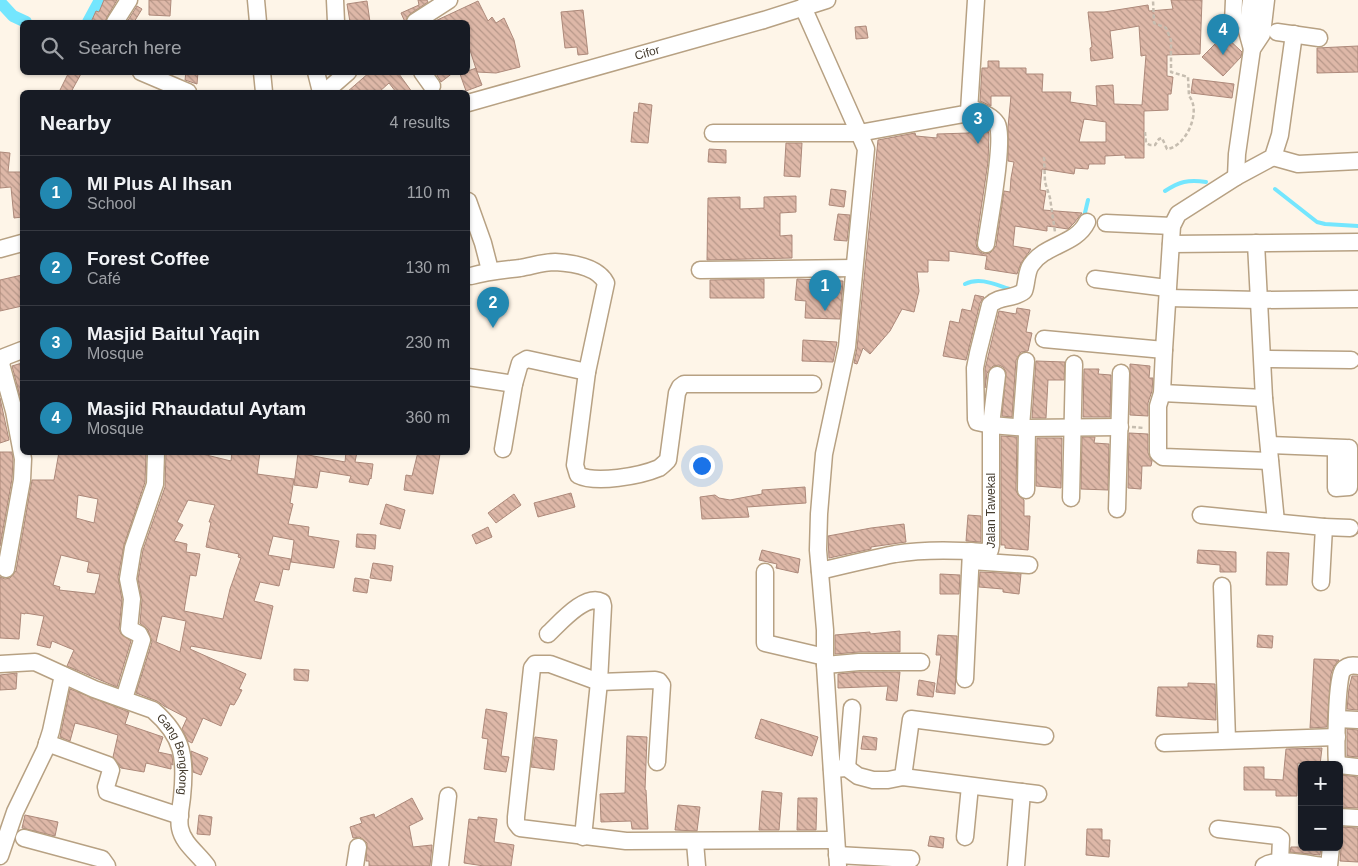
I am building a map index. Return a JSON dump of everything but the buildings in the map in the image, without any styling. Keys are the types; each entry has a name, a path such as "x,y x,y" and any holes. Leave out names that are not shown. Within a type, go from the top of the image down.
{"street":[{"path":"116,20 129,0"},
{"path":"256,0 258,20"},
{"path":"335,0 336,20"},
{"path":"418,20 434,5 449,0"},
{"name":"Cifor","path":"470,102 764,20 828,0"},
{"path":"713,133 859,133 964,114 971,108 976,0"},
{"path":"1233,23 1234,0"},
{"path":"1236,177 1237,154 1252,49 1247,31 1251,0"},
{"path":"1252,49 1262,34 1266,0"},
{"path":"803,7 866,150 847,348 824,454 819,514 818,550 825,630 825,661 840,768"},
{"path":"1277,32 1319,38"},
{"path":"1274,157 1280,136 1294,34"},
{"path":"148,75 183,90"},
{"path":"262,75 264,90"},
{"path":"317,75 320,90"},
{"path":"327,90 342,75"},
{"path":"424,75 432,86"},
{"path":"971,108 988,115 998,125 996,180 986,244"},
{"path":"1348,448 1163,457 1158,453 1158,406 1162,393 1172,226 1178,214 1236,177 1274,157 1298,164 1358,161"},
{"path":"470,207 490,270"},
{"path":"1087,222 1082,231 1036,259 1029,269 1024,291 1014,297 1000,298 990,305 975,368 976,419 977,422 991,425 1024,427 1120,427"},
{"path":"1106,223 1172,226"},
{"path":"1171,244 1358,242"},
{"path":"1256,243 1264,398 1276,522"},
{"path":"0,249 20,244"},
{"path":"470,278 490,270 555,262 579,266 595,271 602,276 606,283 587,372 575,466 578,475 586,479 630,476 660,467 668,460 677,393 684,384 814,384"},
{"path":"700,270 854,268"},
{"path":"1094,279 1168,293 1259,300 1358,299"},
{"path":"1044,339 1164,350"},
{"path":"20,351 4,357 2,364 20,442"},
{"path":"503,449 514,384 520,364 527,359 587,372"},
{"path":"1263,359 1351,360"},
{"path":"1026,361 1024,427 1026,490"},
{"path":"1071,498 1074,364"},
{"path":"1117,509 1121,373"},
{"path":"991,425 998,375"},
{"path":"470,377 514,384"},
{"path":"1162,393 1264,398"},
{"name":"Jalan Tawekal","path":"820,571 896,554 940,550 971,556 990,550 991,425"},
{"path":"6,569 22,480 22,455"},
{"path":"124,698 142,640 139,634 130,629 132,599 128,579 133,548 155,484 156,455"},
{"path":"1201,515 1350,528"},
{"path":"1321,582 1324,527"},
{"path":"965,679 971,556 1029,565"},
{"path":"765,572 765,643 825,661 921,662"},
{"path":"1222,586 1227,740"},
{"path":"548,634 578,606 597,600 602,602 599,682 582,836"},
{"name":"Gang Bengkong","path":"0,664 35,662 94,689 124,698 153,710 165,721 178,738 183,765 180,829 185,839 207,866"},
{"path":"657,762 662,685 659,681 599,682 550,664 535,664 532,668 516,823 520,828 626,841 696,842 911,859"},
{"path":"1338,761 1337,719 1340,676 1344,669 1351,665 1358,666"},
{"path":"0,856 15,812 47,743 62,674"},
{"path":"836,854 840,768 852,708"},
{"path":"903,777 911,719 1044,736"},
{"path":"1337,719 1358,720"},
{"path":"1164,743 1337,737"},
{"path":"47,743 108,765 111,770 106,788 107,792 180,816"},
{"path":"1343,766 1358,767"},
{"path":"840,768 873,780 903,777 1030,793 1016,866"},
{"path":"965,837 970,786"},
{"path":"440,866 448,796"},
{"path":"1343,817 1358,818"},
{"path":"1218,830 1277,836 1281,839 1280,862"},
{"path":"24,838 102,859 107,866"},
{"path":"696,842 697,866"},
{"path":"355,866 358,847"},
{"path":"1329,866 1331,851"},
{"path":"1264,866 1272,862 1323,866"}],"path":[{"path":"1145,132 1146,143 1155,145 1162,138 1167,149 1173,148 1185,138 1190,129 1194,107 1193,101 1189,96 1188,77 1171,72 1171,40 1166,28 1154,23 1153,0"},
{"path":"1044,157 1045,182 1050,198 1056,237"}],"waterway":[{"path":"89,20 100,0"},
{"path":"0,2 13,16 22,20"},
{"path":"1165,191 1184,182 1206,182"},
{"path":"1275,189 1317,222 1358,226"},
{"path":"1084,217 1088,200"},
{"path":"965,284 983,281 1013,290"}],"place":[{"name":"Masjid Rhaudatul Aytam","path":"1223,55"},
{"name":"Masjid Baitul Yaqin","path":"978,144"},
{"name":"MI Plus Al Ihsan","path":"825,311"},
{"name":"Forest Coffee","path":"493,328"}]}
